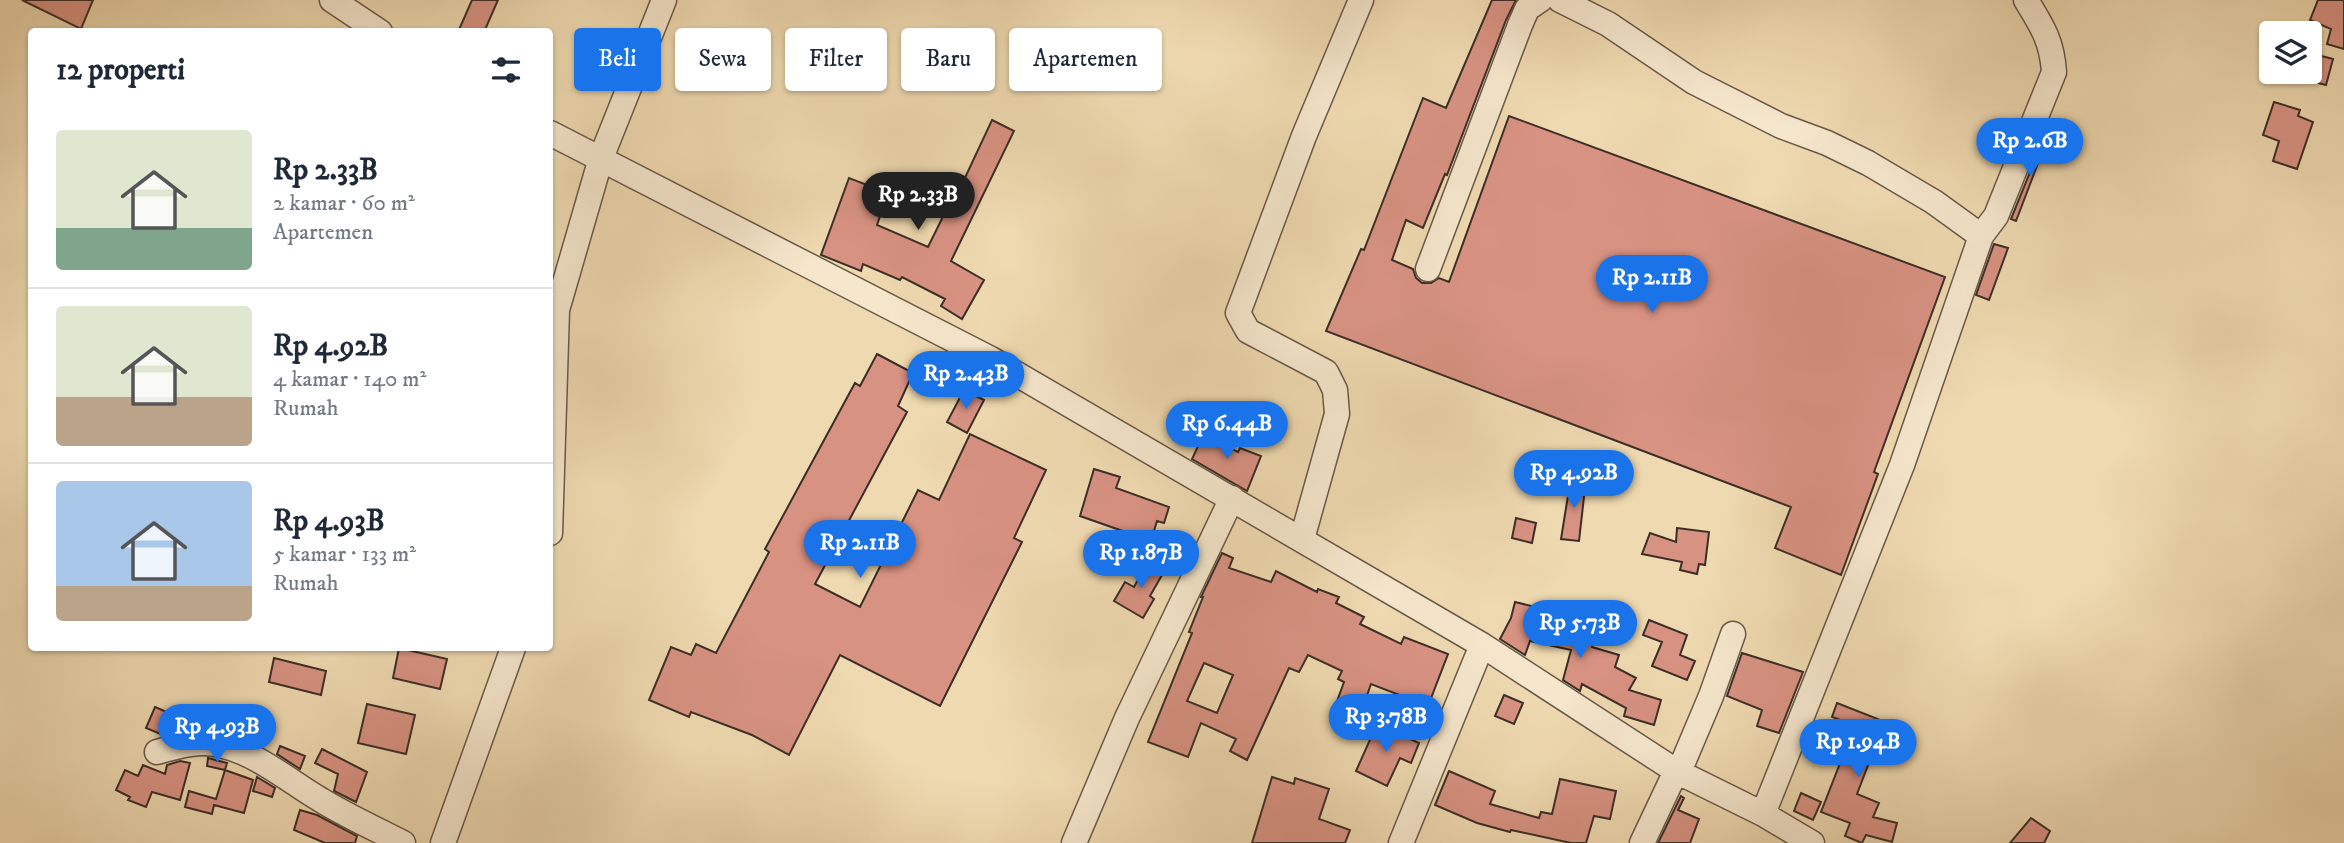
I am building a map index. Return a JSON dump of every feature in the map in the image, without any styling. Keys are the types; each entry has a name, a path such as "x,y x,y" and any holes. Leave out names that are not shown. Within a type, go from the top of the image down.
{"street":[{"path":"332,0 374,28"},
{"path":"553,413 557,310 601,159 664,0"},
{"path":"1302,539 1337,414 1335,390 1326,372 1248,331 1238,313 1304,136 1361,0"},
{"path":"1428,269 1520,25 1527,9 1540,0"},
{"path":"1560,0 1608,24 1694,82 1781,126 1827,143 1868,163 1934,202 1982,236"},
{"path":"1763,814 1902,465 1982,236 1996,216 2053,72 2052,51 2045,30 2026,0"},
{"path":"553,135 991,359 1482,645 1676,771 1763,814 1812,843"},
{"path":"1074,843 1127,718 1232,498"},
{"path":"1642,843 1676,771 1684,760 1733,634"},
{"path":"1401,843 1482,645"},
{"path":"443,843 512,651"},
{"path":"157,752 204,743 230,748 277,771 324,802 403,843"}],"building":[{"path":"22,0 93,0 81,28"},
{"path":"472,0 498,0 486,28 460,28"},
{"path":"1492,0 1516,0 1447,175 1445,174 1423,228 1406,220 1392,260 1413,269 1416,278 1422,283 1431,283 1439,278 1449,282 1509,116 1945,277 1874,472 1878,474 1841,575 1775,548 1791,507 1326,331 1361,249 1364,250 1423,98 1446,108"},
{"path":"2318,0 2344,0 2344,49 2327,44 2331,29 2322,25 2322,21 2310,20"},
{"path":"2322,56 2333,59 2326,85 2322,84"},
{"path":"2274,102 2300,110 2298,116 2313,122 2297,169 2273,161 2279,141 2263,135"},
{"path":"992,120 1014,131 951,261 984,280 962,319 941,306 945,299 902,277 900,280 863,264 861,271 821,255 849,178 888,193 877,225 928,247"},
{"path":"2048,128 2051,129 2016,221 2011,219"},
{"path":"1994,244 2008,248 1989,300 1976,295"},
{"path":"877,354 913,373 898,406 907,412 815,584 860,607 918,490 939,500 970,434 1046,470 1014,538 1022,542 940,706 840,655 789,755 752,735 691,712 689,717 649,700 671,647 691,655 696,644 716,653 769,552 765,549 855,383 860,386"},
{"path":"964,390 984,400 967,433 947,422"},
{"path":"1204,433 1238,452 1240,448 1261,456 1247,491 1192,459"},
{"path":"1094,469 1120,477 1116,488 1169,507 1164,523 1157,521 1151,541 1080,516"},
{"path":"1571,477 1586,479 1579,541 1561,539"},
{"path":"1516,518 1536,523 1532,543 1512,538"},
{"path":"1677,528 1709,532 1705,565 1699,564 1697,574 1680,570 1682,562 1642,554 1650,533 1676,542"},
{"path":"1222,553 1233,558 1229,568 1271,582 1276,571 1317,592 1318,589 1339,597 1336,603 1364,617 1360,624 1401,644 1404,637 1448,654 1428,706 1371,684 1357,724 1332,715 1344,682 1338,679 1342,671 1308,655 1299,672 1289,668 1247,760 1230,751 1236,739 1201,723 1188,757 1148,742 1192,633 1189,632 1201,597","holes":["1204,663 1233,675 1217,713 1187,701"]},
{"path":"1150,558 1166,568 1150,596 1154,599 1143,618 1114,601 1125,582 1134,587"},
{"path":"1515,602 1565,614 1561,633 1594,641 1592,647 1619,655 1615,667 1636,678 1629,690 1661,700 1654,725 1624,716 1626,708 1582,684 1580,691 1563,680 1571,650 1530,641 1525,655 1500,639 1511,618"},
{"path":"1649,620 1687,635 1680,655 1695,661 1687,680 1652,666 1662,642 1643,635"},
{"path":"398,651 412,651 447,659 440,689 393,678"},
{"path":"1742,653 1803,672 1779,733 1757,726 1762,710 1727,696"},
{"path":"274,658 326,671 321,695 269,682"},
{"path":"1504,695 1523,703 1514,724 1495,716"},
{"path":"1837,703 1893,725 1888,736 1880,734 1857,794 1879,803 1873,817 1897,823 1892,842 1866,835 1862,843 1845,836 1850,823 1821,812 1855,725 1832,717"},
{"path":"367,704 415,715 406,754 358,743"},
{"path":"155,707 183,719 177,731 163,735 146,728"},
{"path":"1377,724 1419,743 1411,763 1400,758 1387,786 1356,771"},
{"path":"280,746 305,756 300,769 277,754"},
{"path":"322,749 367,772 356,802 334,791 338,774 315,763"},
{"path":"208,758 227,763 225,770 207,766"},
{"path":"180,761 190,763 180,800 152,792 146,807 128,800 130,797 116,790 125,770 138,776 143,765 165,774 167,765"},
{"path":"225,770 253,780 244,813 214,805 212,814 185,807 189,791 216,799"},
{"path":"1449,771 1495,791 1490,804 1539,818 1541,812 1552,814 1560,779 1616,791 1610,819 1594,816 1586,843 1571,843 1477,823 1435,805"},
{"path":"257,777 275,788 272,797 253,791"},
{"path":"1272,777 1294,784 1295,778 1329,789 1319,819 1350,830 1345,843 1252,843"},
{"path":"1801,793 1821,802 1813,820 1794,811"},
{"path":"1681,796 1684,798 1678,810 1699,819 1690,843 1658,843"},
{"path":"300,810 317,815 357,836 355,843 325,843 294,830"},
{"path":"2031,818 2050,831 2044,843 2010,843"}]}
